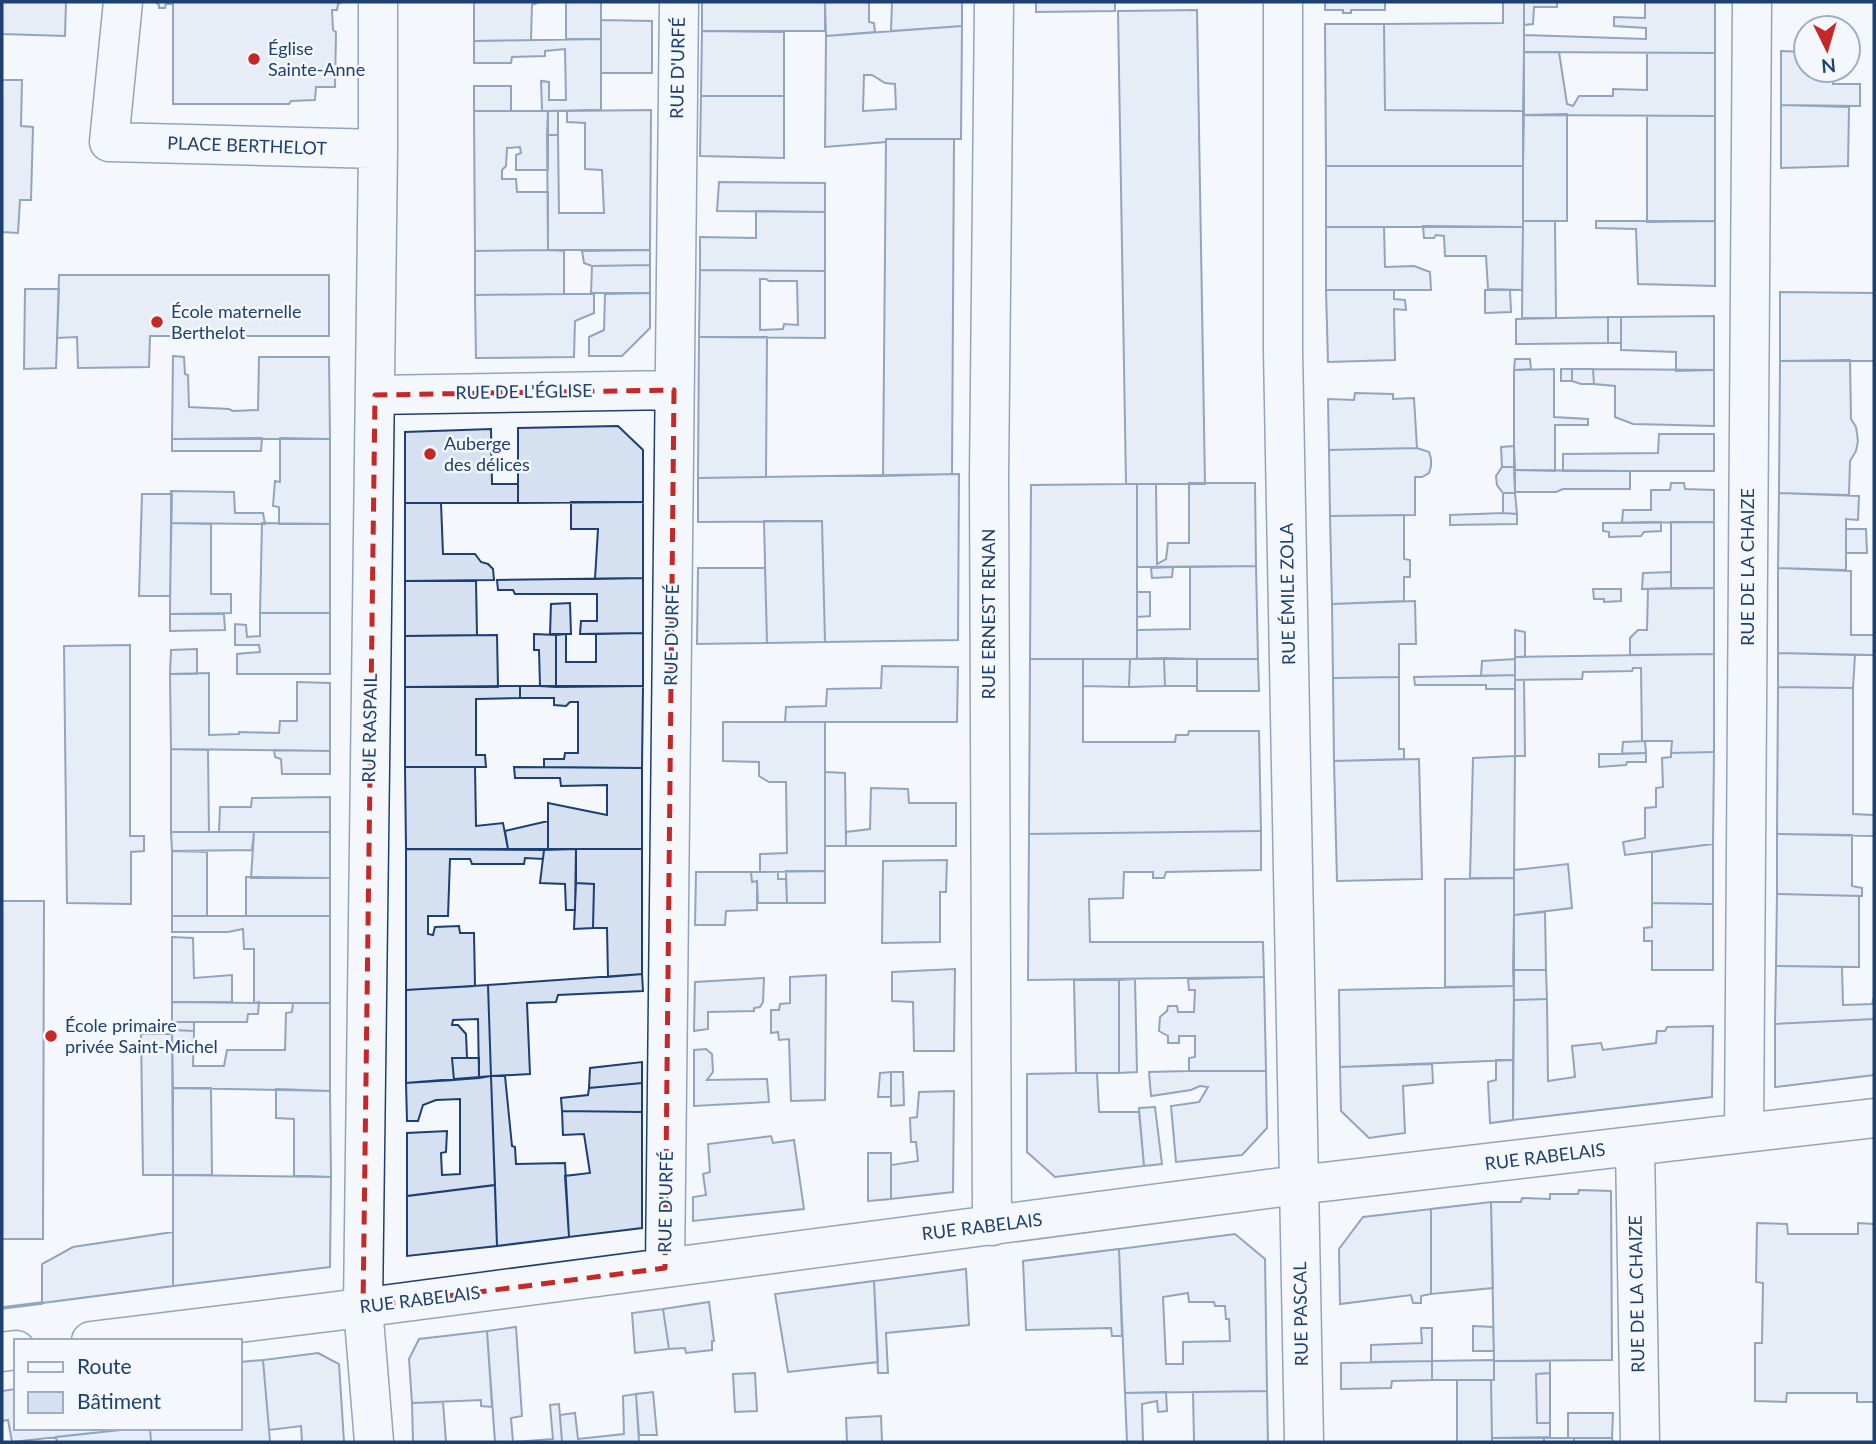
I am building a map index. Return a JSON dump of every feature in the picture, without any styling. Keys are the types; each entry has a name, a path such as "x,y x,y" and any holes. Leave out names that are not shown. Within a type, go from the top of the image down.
{"street":[{"name":"PLACE BERTHELOT","path":"123,2 109,142 378,149"},
{"path":"378,2 378,149"},
{"name":"RUE D'URFÉ","path":"665,1268 678,2"},
{"name":"RUE ERNEST RENAN","path":"992,1226 989,465 994,2"},
{"name":"RUE ÉMILE ZOLA","path":"1283,2 1283,351 1298,1185"},
{"name":"RUE DE LA CHAIZE","path":"1744,1133 1752,2"},
{"name":"RUE RASPAIL","path":"374,1442 363,1307 378,149"},
{"name":"RUE DE L'ÉGLISE","path":"375,395 674,390"},
{"name":"RUE RABELAIS","path":"107,1339 1298,1185 1874,1118"},
{"name":"RUE DE LA CHAIZE","path":"1635,1146 1640,1442"},
{"name":"RUE PASCAL","path":"1298,1185 1304,1442"}],"highlighted area":[{"path":"674,390 665,1268 363,1307 375,395"}],"building":[{"path":"2,2 66,2 65,36 2,34"},
{"name":"Église Sainte-Anne","path":"155,2 342,2 338,4 337,10 332,10 333,30 336,32 335,87 316,87 315,100 291,101 289,104 173,104 173,4 159,8"},
{"path":"474,2 539,2 532,5 531,40 474,41"},
{"path":"566,2 601,2 601,39 566,39"},
{"path":"702,2 825,2 825,31 702,31"},
{"path":"825,2 869,2 869,22 874,23 875,32 826,36"},
{"path":"892,2 962,2 962,26 891,31"},
{"path":"1036,2 1115,2 1115,11 1036,12"},
{"path":"1325,2 1385,2 1385,10 1351,10 1351,13 1343,13 1343,10 1325,10"},
{"path":"1503,2 1524,2 1524,111 1385,110 1384,24 1503,23"},
{"path":"1524,2 1557,2 1557,7 1534,7 1533,24 1524,25"},
{"path":"1645,2 1715,2 1715,53 1524,52 1524,35 1646,39 1646,28 1614,26 1614,17 1645,18"},
{"path":"1197,10 1205,484 1126,484 1118,11"},
{"path":"601,20 652,21 652,73 601,73"},
{"path":"1325,24 1384,24 1385,110 1524,111 1523,166 1326,166"},
{"path":"962,26 961,139 886,139 886,142 825,147 826,36","holes":["864,75 872,75 885,83 895,84 896,109 863,111"]},
{"path":"702,31 784,32 784,96 701,96"},
{"path":"601,39 601,110 542,111 541,81 549,82 549,100 566,100 565,49 545,51 545,56 512,57 511,63 474,63 474,41"},
{"path":"1781,51 1792,51 1792,84 1860,84 1860,106 1781,105"},
{"path":"1524,52 1559,52 1567,104 1573,106 1579,96 1613,96 1613,89 1647,90 1647,53 1715,53 1715,116 1523,115"},
{"path":"2,80 22,80 21,126 33,127 31,200 20,200 18,233 2,232"},
{"path":"474,86 511,86 511,111 474,111"},
{"path":"701,96 784,96 784,158 700,156"},
{"path":"1781,105 1849,107 1848,166 1781,168"},
{"path":"651,110 650,250 548,250 547,135 558,135 559,213 604,213 602,170 585,169 585,123 567,122 567,111"},
{"path":"474,111 548,111 548,170 516,170 516,155 521,153 520,147 507,148 502,179 516,179 517,192 548,192 548,250 475,251"},
{"path":"548,111 558,111 558,135 547,135"},
{"path":"1567,114 1567,221 1523,221 1523,115"},
{"path":"1647,116 1715,116 1715,221 1647,222"},
{"path":"886,139 954,139 952,474 883,476"},
{"path":"1326,166 1523,166 1523,227 1326,227"},
{"path":"719,182 825,183 825,212 717,211"},
{"path":"756,211 825,212 825,271 700,270 700,237 756,238"},
{"path":"1523,221 1555,221 1556,318 1522,318"},
{"path":"1596,221 1715,221 1715,286 1638,284 1636,229 1596,228"},
{"path":"1423,226 1523,227 1522,290 1488,289 1486,256 1445,256 1444,236 1424,238"},
{"path":"1326,227 1384,227 1385,267 1414,266 1430,272 1431,290 1326,290"},
{"path":"650,250 650,265 592,266 584,263 582,251"},
{"path":"475,251 564,251 564,294 475,295"},
{"path":"650,265 650,293 591,293 592,266"},
{"path":"700,270 825,271 825,338 699,337","holes":["760,279 797,281 798,325 784,324 783,329 760,330"]},
{"path":"59,275 329,275 329,336 150,336 149,367 78,368 77,337 57,338"},
{"path":"25,289 59,289 56,368 24,369"},
{"path":"1326,290 1394,290 1394,299 1405,300 1406,310 1394,309 1395,360 1328,362"},
{"path":"1485,290 1510,290 1511,312 1485,313"},
{"path":"1780,292 1874,293 1874,361 1780,361"},
{"path":"650,293 650,328 622,356 589,356 589,337 604,330 605,294"},
{"path":"594,294 594,313 575,321 574,357 476,358 475,295"},
{"path":"1714,316 1714,370 1676,371 1676,352 1621,350 1621,317"},
{"path":"1608,317 1621,317 1621,343 1608,343"},
{"path":"1608,317 1608,343 1516,344 1516,319"},
{"path":"699,337 767,337 766,477 698,478"},
{"path":"173,356 184,357 185,374 188,375 189,407 233,411 258,410 259,357 329,357 330,439 172,439"},
{"path":"1515,359 1530,359 1531,369 1514,370"},
{"path":"1850,360 1851,419 1856,427 1858,441 1850,461 1849,495 1779,493 1780,361"},
{"path":"1554,369 1554,417 1588,419 1588,425 1555,425 1555,471 1514,470 1514,370"},
{"path":"1561,369 1572,369 1572,381 1561,381"},
{"path":"1572,369 1593,369 1594,384 1572,381"},
{"path":"1593,369 1714,370 1714,426 1633,424 1615,417 1615,386 1594,384"},
{"path":"1355,393 1393,394 1393,399 1414,398 1417,448 1329,450 1328,399 1354,400"},
{"path":"618,426 643,450 643,502 518,503 518,428"},
{"path":"491,429 492,484 518,484 518,503 405,503 405,432"},
{"path":"1659,434 1714,434 1714,471 1563,471 1563,454 1658,453"},
{"path":"262,438 261,451 172,451 172,439"},
{"path":"280,438 330,439 330,524 279,524 279,507 273,506 275,481 280,482"},
{"path":"1514,446 1515,467 1502,467 1501,447"},
{"path":"1417,448 1429,452 1431,466 1429,473 1415,477 1415,515 1330,516 1329,450"},
{"path":"1502,467 1515,467 1515,493 1503,493 1497,485 1496,476"},
{"path":"1514,470 1630,471 1630,489 1515,492"},
{"path":"959,474 958,640 825,642 822,521 698,522 698,478"},
{"path":"1189,483 1255,483 1256,566 1137,567 1137,484 1156,484 1157,564 1166,559 1168,543 1189,543"},
{"path":"1671,483 1684,483 1685,489 1714,490 1714,522 1622,523 1623,510 1651,510 1651,490 1670,490"},
{"path":"1137,484 1137,659 1030,659 1031,485"},
{"path":"171,491 234,492 235,513 263,513 265,524 171,523"},
{"path":"1503,493 1515,493 1517,514 1503,513"},
{"path":"1779,493 1859,496 1858,520 1846,519 1846,570 1778,568"},
{"path":"142,494 172,494 170,596 139,596"},
{"path":"571,502 643,502 643,578 595,579 598,529 571,529"},
{"path":"405,503 441,503 443,554 475,554 481,562 493,569 494,580 405,581"},
{"path":"1517,514 1517,524 1450,525 1450,515"},
{"path":"1404,515 1404,559 1410,560 1410,577 1404,577 1404,601 1332,604 1330,516"},
{"path":"764,521 822,521 825,642 767,643"},
{"path":"1661,522 1661,531 1644,532 1641,536 1609,537 1609,532 1603,531 1603,523"},
{"path":"1671,522 1714,522 1714,588 1671,588"},
{"path":"171,523 211,524 211,594 231,594 231,613 170,614"},
{"path":"262,523 330,524 330,613 260,613"},
{"path":"1846,529 1866,529 1867,553 1846,553"},
{"path":"1256,566 1258,659 1137,659 1137,630 1190,629 1190,567"},
{"path":"1173,567 1172,577 1152,578 1151,568"},
{"path":"698,568 765,568 767,643 697,644"},
{"path":"1778,568 1851,571 1851,635 1874,635 1874,655 1778,653"},
{"path":"1671,572 1671,588 1642,589 1643,573"},
{"path":"643,578 643,633 580,634 581,621 597,621 597,594 515,594 513,590 498,590 497,580"},
{"path":"405,581 476,581 477,635 405,636"},
{"path":"1714,588 1714,654 1630,655 1630,638 1638,630 1647,630 1648,589"},
{"path":"1593,589 1621,589 1621,601 1604,602 1604,599 1594,599"},
{"path":"1137,592 1150,592 1150,616 1137,617"},
{"path":"1415,601 1416,644 1399,644 1399,677 1333,678 1332,604"},
{"path":"570,603 571,634 550,634 551,604"},
{"path":"260,613 330,613 330,674 237,674 237,654 260,652 259,645 235,645 235,624 246,625 247,637 260,636"},
{"path":"170,614 224,614 225,630 170,631"},
{"path":"1515,630 1525,632 1525,657 1515,657"},
{"path":"643,633 643,686 556,687 556,635 566,634 566,662 596,662 596,634"},
{"path":"534,634 556,635 556,687 540,686 539,650 534,650"},
{"path":"497,635 498,687 405,687 405,636"},
{"path":"130,645 130,836 144,836 144,851 131,852 131,904 67,903 64,646"},
{"path":"197,649 197,674 170,674 171,650"},
{"path":"1778,653 1855,655 1853,688 1778,687"},
{"path":"1714,654 1714,752 1671,753 1672,741 1642,741 1641,668 1633,668 1632,671 1583,672 1582,679 1515,680 1515,657"},
{"path":"1164,658 1197,659 1197,686 1165,686"},
{"path":"1164,658 1165,686 1129,687 1130,659"},
{"path":"1030,659 1083,659 1083,742 1175,742 1176,735 1188,735 1189,731 1259,731 1261,831 1029,834"},
{"path":"1083,659 1130,659 1129,687 1083,686"},
{"path":"1197,659 1258,659 1259,691 1197,691"},
{"path":"1515,659 1515,675 1481,676 1482,661"},
{"path":"882,666 958,667 957,722 785,722 786,707 826,706 827,689 881,688"},
{"path":"209,673 209,735 239,732 279,733 280,721 297,721 297,682 330,683 330,751 171,749 170,674"},
{"path":"1515,675 1515,689 1486,689 1486,685 1415,685 1414,677"},
{"path":"1399,677 1399,749 1404,749 1404,759 1334,761 1333,678"},
{"path":"1515,680 1524,680 1525,756 1515,756"},
{"path":"520,686 520,698 476,699 476,755 485,755 486,767 405,767 405,687"},
{"path":"520,686 643,686 642,768 544,767 544,759 564,759 565,753 578,753 578,702 570,702 566,706 554,705 554,698 520,698"},
{"path":"1778,687 1853,688 1853,814 1874,815 1874,836 1777,834"},
{"path":"723,722 825,722 825,871 760,872 760,854 787,853 786,782 769,782 759,776 759,762 723,761"},
{"path":"1645,741 1646,753 1622,754 1623,742"},
{"path":"171,749 208,750 209,832 171,832"},
{"path":"274,750 330,751 330,774 282,774 281,759 275,757"},
{"path":"1714,752 1713,844 1625,855 1623,842 1645,838 1645,808 1656,807 1656,788 1663,787 1662,758 1671,757 1671,753"},
{"path":"1646,753 1646,762 1599,767 1599,754"},
{"path":"1515,756 1514,878 1470,878 1473,758"},
{"path":"1419,759 1422,879 1337,881 1334,761"},
{"path":"405,767 475,767 476,826 503,823 508,849 406,849"},
{"path":"514,767 642,768 642,849 548,849 548,803 607,815 607,785 561,786 560,778 515,778"},
{"path":"825,772 845,773 846,846 825,846"},
{"path":"871,788 908,789 909,803 956,803 956,846 846,846 846,832 870,829"},
{"path":"330,797 330,832 219,832 220,807 251,807 252,798"},
{"path":"548,821 548,849 508,849 505,831"},
{"path":"1261,831 1261,870 1166,872 1164,878 1153,878 1153,872 1124,872 1123,898 1089,899 1090,942 1263,942 1264,977 1028,980 1029,834"},
{"path":"171,832 254,832 252,850 172,851"},
{"path":"254,832 330,832 330,878 251,878"},
{"path":"1777,834 1852,835 1852,886 1862,888 1862,896 1777,894"},
{"path":"1713,844 1713,904 1652,903 1652,852"},
{"path":"406,849 544,850 543,859 525,858 524,864 472,864 470,859 450,859 448,916 428,916 428,934 433,935 435,927 459,926 460,933 474,933 475,986 406,990"},
{"path":"576,849 642,849 642,974 608,977 607,928 593,928 594,884 576,883"},
{"path":"576,849 575,910 566,910 565,884 540,883 544,850"},
{"path":"172,851 207,852 207,916 172,916"},
{"path":"947,860 946,892 940,892 940,942 882,943 883,861"},
{"path":"1568,864 1572,908 1514,915 1514,870"},
{"path":"786,871 825,871 825,903 787,903"},
{"path":"696,872 751,872 752,882 757,881 757,910 726,911 725,925 695,925"},
{"path":"751,872 778,872 778,879 786,879 787,903 758,903 757,881 752,882"},
{"path":"246,877 330,878 330,916 246,916"},
{"path":"1514,878 1514,986 1445,987 1445,879"},
{"path":"576,883 594,884 593,928 574,929"},
{"path":"1777,894 1859,896 1859,967 1776,966"},
{"path":"2,901 44,901 43,1239 2,1239"},
{"path":"1652,903 1713,904 1713,970 1652,970 1652,941 1644,941 1644,928 1652,927"},
{"path":"1545,912 1546,970 1513,970 1514,915"},
{"path":"172,916 330,916 330,1003 254,1003 254,949 244,949 243,929 228,932 172,932"},
{"path":"172,937 193,938 194,978 232,975 232,1002 172,1002"},
{"path":"1776,966 1842,967 1843,1005 1872,1004 1874,997 1874,1019 1775,1024"},
{"path":"955,969 954,1051 914,1051 913,1002 892,1001 892,972"},
{"path":"1513,970 1546,970 1547,999 1514,1000"},
{"path":"642,974 643,991 558,995 556,1002 527,1003 530,1074 491,1076 488,985"},
{"path":"826,975 825,1100 791,1101 789,1039 779,1040 778,1032 771,1033 771,1010 779,1010 780,1004 790,1003 790,977"},
{"path":"1264,977 1266,1071 1189,1071 1189,1058 1195,1057 1195,1036 1179,1036 1179,1043 1168,1043 1168,1036 1159,1031 1160,1017 1167,1011 1168,1006 1177,1006 1178,1012 1194,1012 1195,990 1189,990 1188,979"},
{"path":"764,978 763,1002 760,1007 754,1008 754,1011 708,1012 708,1029 694,1031 695,982"},
{"path":"1135,979 1137,1072 1119,1073 1119,980"},
{"path":"1074,980 1119,980 1119,1073 1076,1073"},
{"path":"488,985 491,1076 479,1078 478,1019 453,1020 452,1025 458,1025 466,1034 467,1058 452,1058 454,1080 406,1083 406,990"},
{"path":"1514,986 1513,1060 1340,1067 1339,990"},
{"path":"1547,999 1548,1081 1575,1077 1572,1046 1601,1043 1603,1050 1656,1043 1657,1031 1665,1031 1667,1027 1713,1026 1712,1097 1513,1120 1514,1000"},
{"path":"172,1002 259,1002 258,1014 248,1014 247,1022 172,1022"},
{"path":"293,1003 330,1003 330,1091 173,1088 172,1030 194,1031 193,1066 224,1066 227,1050 285,1050 286,1013 292,1012"},
{"path":"1874,1019 1874,1075 1775,1087 1775,1024"},
{"path":"172,1022 194,1022 194,1031 172,1030"},
{"path":"141,1034 172,1034 173,1175 143,1175"},
{"path":"706,1049 712,1054 713,1072 707,1080 767,1079 769,1102 694,1106 694,1050"},
{"path":"452,1058 479,1058 479,1078 454,1080"},
{"path":"1496,1060 1513,1060 1513,1120 1490,1123 1488,1082 1496,1080"},
{"path":"642,1062 642,1083 589,1088 590,1068"},
{"path":"1432,1064 1433,1083 1403,1086 1405,1133 1369,1138 1341,1111 1340,1067"},
{"path":"1266,1071 1267,1128 1242,1155 1176,1162 1171,1106 1199,1102 1208,1087 1200,1086 1191,1090 1151,1096 1149,1072"},
{"path":"891,1072 891,1097 878,1097 880,1073"},
{"path":"891,1072 903,1072 904,1105 891,1106"},
{"path":"1097,1073 1099,1112 1139,1112 1144,1166 1055,1177 1027,1152 1027,1074"},
{"path":"491,1076 505,1076 516,1164 565,1163 569,1237 497,1246"},
{"path":"491,1076 495,1185 407,1196 407,1133 447,1131 446,1152 441,1153 442,1175 460,1174 460,1099 436,1100 423,1105 418,1121 407,1121 406,1083"},
{"path":"642,1083 642,1112 562,1111 561,1098 588,1095 589,1088"},
{"path":"173,1088 211,1088 212,1175 173,1175"},
{"path":"276,1089 330,1091 331,1177 294,1176 294,1119 276,1118"},
{"path":"954,1091 953,1192 891,1199 891,1165 918,1161 916,1142 911,1142 910,1118 917,1117 919,1092"},
{"path":"1155,1107 1162,1164 1144,1166 1139,1108"},
{"path":"562,1111 642,1112 642,1228 569,1237 565,1176 590,1173 584,1134 563,1135"},
{"path":"771,1136 773,1143 794,1140 804,1209 693,1221 693,1197 706,1195 703,1174 710,1172 708,1144"},
{"path":"868,1153 891,1153 891,1199 868,1201"},
{"path":"173,1175 331,1177 330,1267 173,1286"},
{"path":"495,1185 497,1246 407,1256 407,1196"},
{"path":"1579,1190 1611,1191 1612,1360 1494,1361 1491,1202 1521,1202 1522,1198 1550,1199 1550,1194 1578,1194"},
{"path":"1491,1202 1493,1288 1431,1294 1431,1209"},
{"path":"1431,1209 1431,1294 1421,1296 1421,1303 1413,1303 1411,1295 1340,1304 1339,1249 1363,1217"},
{"path":"1757,1223 1787,1224 1788,1234 1858,1234 1858,1223 1874,1224 1874,1402 1857,1402 1857,1393 1787,1393 1786,1402 1755,1401 1755,1343 1762,1343 1763,1283 1756,1282"},
{"path":"173,1232 173,1286 42,1303 42,1264 73,1247"},
{"path":"1235,1234 1265,1259 1267,1391 1125,1393 1119,1249","holes":["1188,1293 1189,1302 1214,1302 1215,1306 1225,1306 1226,1319 1229,1319 1230,1341 1183,1342 1183,1364 1166,1364 1163,1297"]},
{"path":"1119,1249 1122,1336 1112,1336 1111,1328 1026,1330 1023,1261"},
{"path":"966,1269 969,1325 886,1333 888,1373 878,1373 874,1281"},
{"path":"874,1281 878,1362 788,1372 775,1294"},
{"path":"709,1302 714,1341 712,1350 686,1353 685,1348 669,1349 663,1309"},
{"path":"663,1309 669,1349 635,1353 632,1313"},
{"path":"1473,1326 1493,1327 1494,1351 1473,1351"},
{"path":"516,1327 522,1416 511,1418 513,1442 495,1442 487,1331"},
{"path":"1421,1328 1432,1328 1432,1361 1371,1362 1371,1345 1422,1343"},
{"path":"487,1331 492,1407 481,1406 481,1400 412,1403 409,1359 419,1339"},
{"path":"318,1353 339,1364 344,1442 302,1442 301,1426 269,1430 263,1360"},
{"path":"263,1360 270,1442 151,1442 150,1430 242,1430 242,1362"},
{"path":"1494,1360 1494,1380 1432,1380 1432,1361"},
{"path":"1432,1361 1432,1380 1392,1381 1391,1388 1341,1389 1341,1363"},
{"path":"1494,1361 1550,1361 1550,1373 1536,1374 1537,1423 1550,1423 1550,1437 1492,1438 1491,1380 1494,1380"},
{"path":"755,1373 757,1411 735,1412 733,1374"},
{"path":"1550,1373 1550,1423 1537,1423 1536,1374"},
{"path":"1457,1380 1491,1380 1492,1442 1457,1442"},
{"path":"14,1389 14,1430 121,1430 12,1442 8,1420 2,1421 2,1391"},
{"path":"1267,1391 1268,1442 1194,1442 1193,1392"},
{"path":"653,1392 657,1435 639,1435 636,1394"},
{"path":"1166,1392 1167,1411 1158,1412 1157,1401 1142,1404 1143,1442 1127,1442 1125,1393"},
{"path":"636,1394 639,1442 562,1442 560,1415 575,1413 578,1439 624,1434 623,1396"},
{"path":"443,1402 446,1442 413,1442 412,1403"},
{"path":"559,1404 562,1442 513,1442 553,1439 550,1405"},
{"path":"1568,1413 1613,1413 1612,1438 1568,1438"},
{"path":"881,1416 882,1442 847,1442 846,1418"},
{"path":"121,1430 150,1430 151,1442 57,1442 56,1437"},
{"path":"1492,1438 1544,1438 1544,1442 1492,1442"},
{"path":"1544,1438 1574,1438 1574,1442 1544,1442"},
{"path":"1574,1438 1612,1438 1613,1442 1574,1442"}],"wall":[{"path":"2,1308 42,1303"}],"place":[{"name":"Église Sainte-Anne","path":"254,59"},
{"name":"École maternelle Berthelot","path":"157,322"},
{"name":"Auberge des délices","path":"430,454"},
{"name":"École primaire privée Saint-Michel","path":"51,1036"}]}
